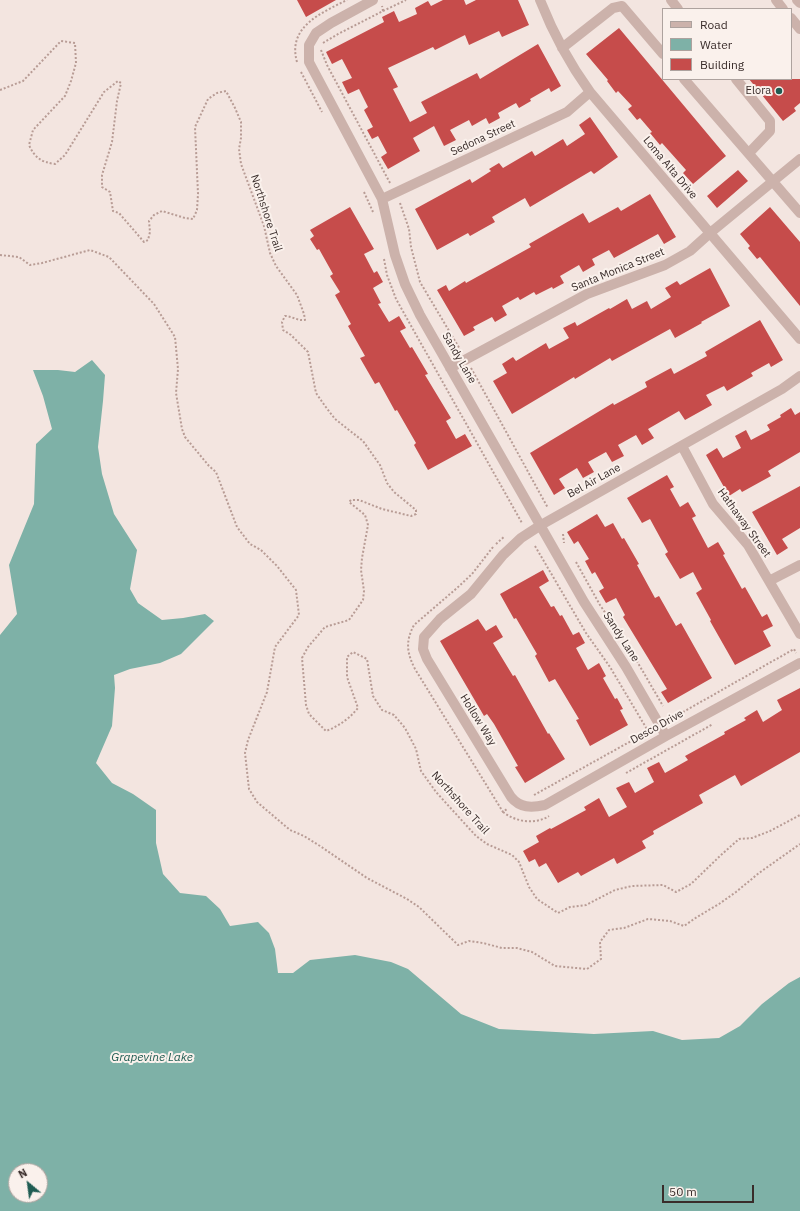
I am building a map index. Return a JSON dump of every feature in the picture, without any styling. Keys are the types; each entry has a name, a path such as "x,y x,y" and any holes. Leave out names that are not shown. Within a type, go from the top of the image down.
{"street":[{"name":"Sandy Lane","path":"373,0 316,33 309,46 309,62 382,199 395,255 405,284 420,315 584,602 626,667 666,736"},
{"name":"Loma Alta Drive","path":"540,0 562,48 574,70 590,92 800,339"},
{"path":"670,0 677,8"},
{"path":"776,0 782,8"},
{"path":"797,0 800,3"},
{"path":"562,48 615,4 622,6 662,53"},
{"path":"792,19 800,29"},
{"path":"685,80 773,182 799,208"},
{"path":"737,80 770,121 770,131 749,154"},
{"name":"Sedona Street","path":"382,199 567,112 590,92"},
{"name":"Santa Monica Street","path":"450,368 587,294 665,265 690,251 800,160"},
{"name":"Bel Air Lane","path":"424,637 440,619 471,594 503,555 521,538 541,525 782,389 800,376"},
{"name":"Hathaway Street","path":"682,446 713,504 748,545 800,634"},
{"path":"769,581 800,564"},
{"name":"Hollow Way","path":"424,637 423,649 427,659 511,797 521,805"},
{"name":"Desco Drive","path":"521,805 534,808 545,805 798,659"}],"path":[{"path":"381,0 383,12"},
{"path":"406,0 338,34 321,45 322,53 362,133 402,207 409,229 414,259 420,282 466,360 548,508 520,524"},
{"name":"Northshore Trail","path":"0,90 23,81 61,41 76,43 76,63 65,96 33,130 29,144 33,153 44,162 55,164 65,156 104,92 118,81 121,84 117,101 112,142 102,175 102,186 110,192 113,211 119,213 144,242 148,240 150,232 149,221 154,215 162,210 185,218 193,219 198,210 195,127 208,99 217,93 226,91 235,108 241,122 239,149 241,164 264,226 270,253 276,266 297,295 304,314 305,320 300,321 289,316 284,316 282,322 283,330 291,335 308,352 316,393 325,406 335,419 363,441 380,465 387,483 394,492 416,510 416,514 411,516 359,500 351,500 349,502 365,515 368,525 361,570 364,600 349,620 325,627 302,658 306,705 309,714 326,731 339,726 351,717 358,708 347,677 347,657 353,652 362,655 367,659 373,696 382,710 394,715 406,728 416,749 421,771 436,792 476,836 487,844 512,855 519,862 529,887 537,899 558,913 570,907 586,905 615,890 632,886 664,885 676,892 692,884 739,839 752,838 770,831 800,815"},
{"path":"0,255 19,257 30,265 42,264 90,250 109,257 154,304 175,337 178,369 176,393 182,429 185,437 209,466 216,472 237,527 250,544 261,550 277,566 296,590 299,615 275,648 268,692 248,740 245,753 249,789 257,802 290,830 304,836 367,878 407,899 418,907 458,945 469,941 502,948 517,948 532,952 555,966 587,969 601,959 600,942 609,930 624,928 648,919 670,920 684,926 720,904 759,873 800,844"},
{"path":"508,534 486,555 472,574 458,588 414,625 409,633 407,643 408,656 414,670 503,812 521,805 794,649 798,659"},
{"path":"563,534 564,542 568,549"},
{"path":"535,546 586,633 610,667 648,732"},
{"path":"576,562 600,605 631,651 666,712"}],"water":[{"name":"Grapevine Lake","path":"92,360 105,375 98,447 102,474 114,514 137,550 130,589 138,603 162,620 205,614 214,621 181,654 160,663 130,669 114,675 115,688 112,726 96,763 112,783 133,794 156,810 156,843 163,874 180,893 206,896 220,909 230,926 258,922 269,933 275,949 278,973 293,973 310,960 355,955 391,962 408,969 461,1014 499,1029 594,1034 653,1031 682,1040 719,1038 740,1026 762,1004 789,983 800,977 800,1211 0,1211 0,635 17,614 9,565 34,504 36,444 52,429 43,396 33,370 75,372"}],"building":[{"path":"297,0 336,0 306,17"},
{"path":"443,0 464,0 466,5 476,0 518,0 529,25 502,37 499,31 469,45 465,35 435,50 433,47 388,68 398,87 393,89 410,122 427,113 421,102 477,73 480,79 538,44 561,86 551,92 549,88 530,99 531,101 519,108 516,103 498,113 500,118 489,124 486,118 472,126 469,120 450,130 456,140 444,146 434,126 413,138 420,151 388,169 381,157 387,153 378,136 372,139 367,130 373,127 364,110 368,107 359,89 348,94 342,82 352,78 342,59 332,64 326,52 384,22 382,17 394,11 399,22 417,14 415,8 428,1 431,6"},
{"path":"619,28 726,156 693,184 683,173 686,170 662,143 660,145 650,133 652,132 640,118 637,120 628,109 632,106 618,91 616,93 607,81 608,80 586,54"},
{"name":"Elora","path":"800,79 800,103 794,108 796,111 783,121 750,80"},
{"path":"590,117 618,157 594,174 591,171 530,207 525,198 492,217 495,222 470,236 468,233 437,250 415,209 470,179 472,183 491,171 489,169 499,163 503,168 532,151 535,156 563,139 567,146 585,134 579,125"},
{"path":"738,170 748,181 717,208 707,196"},
{"path":"650,194 676,237 664,244 658,234 614,258 609,250 592,259 595,265 583,272 579,265 560,276 564,283 553,289 552,287 536,295 534,292 520,300 518,297 502,306 507,315 495,322 492,317 473,327 475,330 464,336 437,290 446,285 449,291 465,281 466,283 531,247 529,244 583,213 589,223 618,207 621,211"},
{"path":"350,207 374,249 364,254 374,273 377,271 383,282 373,288 381,303 378,304 389,322 399,316 406,328 400,331 410,348 412,347 428,374 425,375 451,418 446,421 456,439 465,434 472,446 428,470 414,445 416,443 397,410 395,411 379,382 375,384 360,358 365,356 348,326 351,324 335,295 340,292 330,276 333,274 319,249 317,250 310,239 314,236 310,230"},
{"path":"770,207 800,242 800,306 760,257 757,259 748,248 750,246 740,234"},
{"path":"710,268 730,306 675,338 670,329 612,361 610,358 575,379 574,377 512,414 493,381 507,373 502,364 513,357 516,361 546,343 549,349 569,338 563,328 575,322 577,326 627,299 632,309 647,301 651,309 671,297 665,288 677,281 680,285"},
{"path":"760,320 783,360 771,367 769,363 751,373 753,376 727,391 724,386 706,395 712,405 685,420 679,411 648,429 654,438 642,445 636,435 618,445 624,456 612,462 606,452 588,462 594,472 583,478 577,468 559,479 565,488 554,495 530,453 613,403 614,405 647,387 645,382 671,368 674,374 707,356 705,352"},
{"path":"791,408 795,415 800,412 800,452 768,471 771,476 742,492 740,489 729,496 706,455 717,448 723,458 741,448 735,436 746,430 751,440 770,430 767,425 781,417 780,415"},
{"path":"667,475 674,487 670,489 680,507 688,502 696,516 692,518 708,548 718,542 725,554 723,555 742,589 745,587 762,617 767,614 773,626 763,631 771,646 735,665 696,593 702,589 693,572 680,579 665,554 668,552 650,519 642,523 627,498"},
{"path":"800,486 800,528 782,539 788,548 777,555 752,512"},
{"path":"597,514 605,527 613,523 622,539 624,538 639,564 637,565 655,598 659,596 676,626 681,623 712,678 668,703 661,692 667,689 623,617 625,615 616,598 606,603 599,591 604,588 595,572 592,574 585,561 589,559 578,541 574,544 567,532"},
{"path":"543,570 549,581 539,587 551,607 554,606 560,616 562,615 573,635 579,632 585,643 576,648 588,670 599,663 606,676 603,678 615,699 617,698 623,709 620,710 628,725 590,746 576,720 579,719 555,679 549,682 535,656 537,654 516,618 514,619 500,594"},
{"path":"478,619 486,631 496,625 503,637 493,643 513,676 515,675 548,734 549,733 565,759 525,783 515,767 518,766 494,724 487,714 484,716 440,641"},
{"path":"800,688 800,752 741,786 735,775 699,795 703,803 653,831 654,834 642,841 646,848 617,864 614,858 581,876 578,872 558,883 546,863 539,867 535,859 529,862 523,851 539,842 536,836 586,810 584,807 599,798 609,817 627,807 616,788 629,782 635,793 654,782 647,768 659,762 665,773 688,760 685,756 725,734 724,732 746,720 744,718 757,710 763,722 782,710 777,700"}],"place":[{"name":"Elora","path":"779,91"}]}
